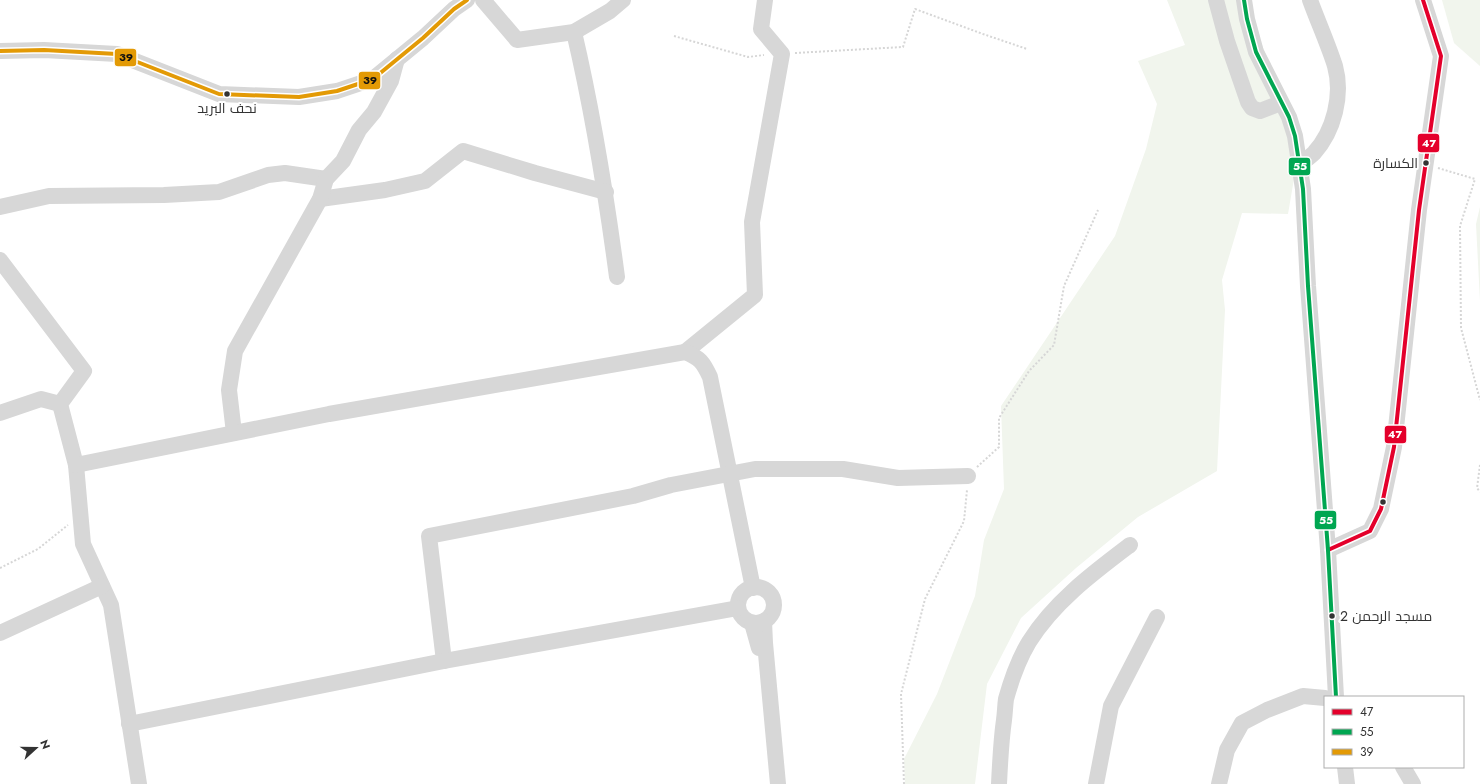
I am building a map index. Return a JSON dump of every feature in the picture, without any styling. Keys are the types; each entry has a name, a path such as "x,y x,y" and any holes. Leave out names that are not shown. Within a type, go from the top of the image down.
{"street":[{"path":"0,51 44,50 117,54 219,94 299,96 337,91 373,79 423,38 454,9 467,0"},
{"path":"483,0 517,40 574,32 610,11 623,0"},
{"path":"76,465 329,414 685,352 755,295 752,222 782,54 761,29 765,0"},
{"path":"1216,0 1226,41 1248,102 1252,108 1260,111 1281,103"},
{"path":"1244,0 1247,19 1256,52 1289,117 1295,136 1300,165 1328,550 1336,696"},
{"path":"1300,165 1314,153 1326,137 1337,106 1335,68 1310,0"},
{"path":"1328,550 1370,530 1381,509 1394,447 1418,218 1441,56 1423,0"},
{"path":"574,32 587,88 606,192 616,277"},
{"path":"234,433 228,390 235,351 320,199 326,179 343,161 359,130 374,112 391,80 398,59"},
{"path":"320,199 385,190 425,181 463,151 535,173 606,192"},
{"path":"0,207 50,196 164,195 219,192 268,175 285,174 326,179"},
{"path":"0,260 84,371 60,404"},
{"path":"685,352 698,358 705,365 710,377 753,588"},
{"path":"0,414 41,399 60,404"},
{"path":"60,404 76,465 83,544 111,605 139,784"},
{"path":"444,661 429,536 633,496 671,485 755,468 843,469 898,478 968,476"},
{"path":"998,784 1006,699 1018,666 1029,642 1049,616 1071,593 1093,573 1130,545"},
{"path":"0,633 102,586"},
{"path":"753,588 764,589 768,592 773,601 773,612 770,616 758,622 743,617 738,608 740,597 753,588"},
{"path":"129,724 444,661 738,608"},
{"path":"1096,784 1111,706 1157,617"},
{"path":"758,622 765,643 777,693 786,784"},
{"path":"758,622 771,784"},
{"path":"765,643 778,784"},
{"path":"1218,784 1227,750 1242,723 1266,710 1302,696 1324,698"},
{"path":"1345,768 1347,784"},
{"path":"1404,768 1412,784"}],"path":[{"path":"674,36 748,56 903,47 914,9 1027,49"},
{"path":"1426,164 1475,179 1460,226 1461,328 1480,400"},
{"path":"904,784 901,694 925,599 964,521 968,476 999,447 999,418 1029,371 1054,345 1064,286 1098,210"},
{"path":"1480,465 1477,488 1480,492"},
{"path":"0,568 38,549 80,515"}],"shaded area":[{"path":"1167,0 1243,0 1301,138 1288,214 1242,213 1222,280 1225,310 1217,471 1138,517 1076,568 1021,618 987,684 975,784 905,784 904,759 937,694 975,596 984,540 1004,489 1001,406 1115,236 1146,149 1157,104 1138,61 1185,45"},
{"path":"1442,0 1480,0 1480,66 1454,43"},
{"path":"1480,207 1480,301 1476,224"}],"transit line":[{"name":"39","path":"0,51 44,50 117,54 219,94 299,97 337,91 373,79 423,38 454,9 467,0"},
{"name":"55","path":"1244,0 1247,19 1256,52 1289,117 1295,136 1303,189 1308,286 1328,550 1336,696"},
{"name":"47","path":"1328,550 1370,531 1381,509 1394,447 1419,210 1441,56 1423,0"}],"place":[{"name":"نحف البريد","path":"227,94"},
{"name":"الكسارة","path":"1426,163"},
{"name":"مسجد الرحمن 2","path":"1332,616"}]}
